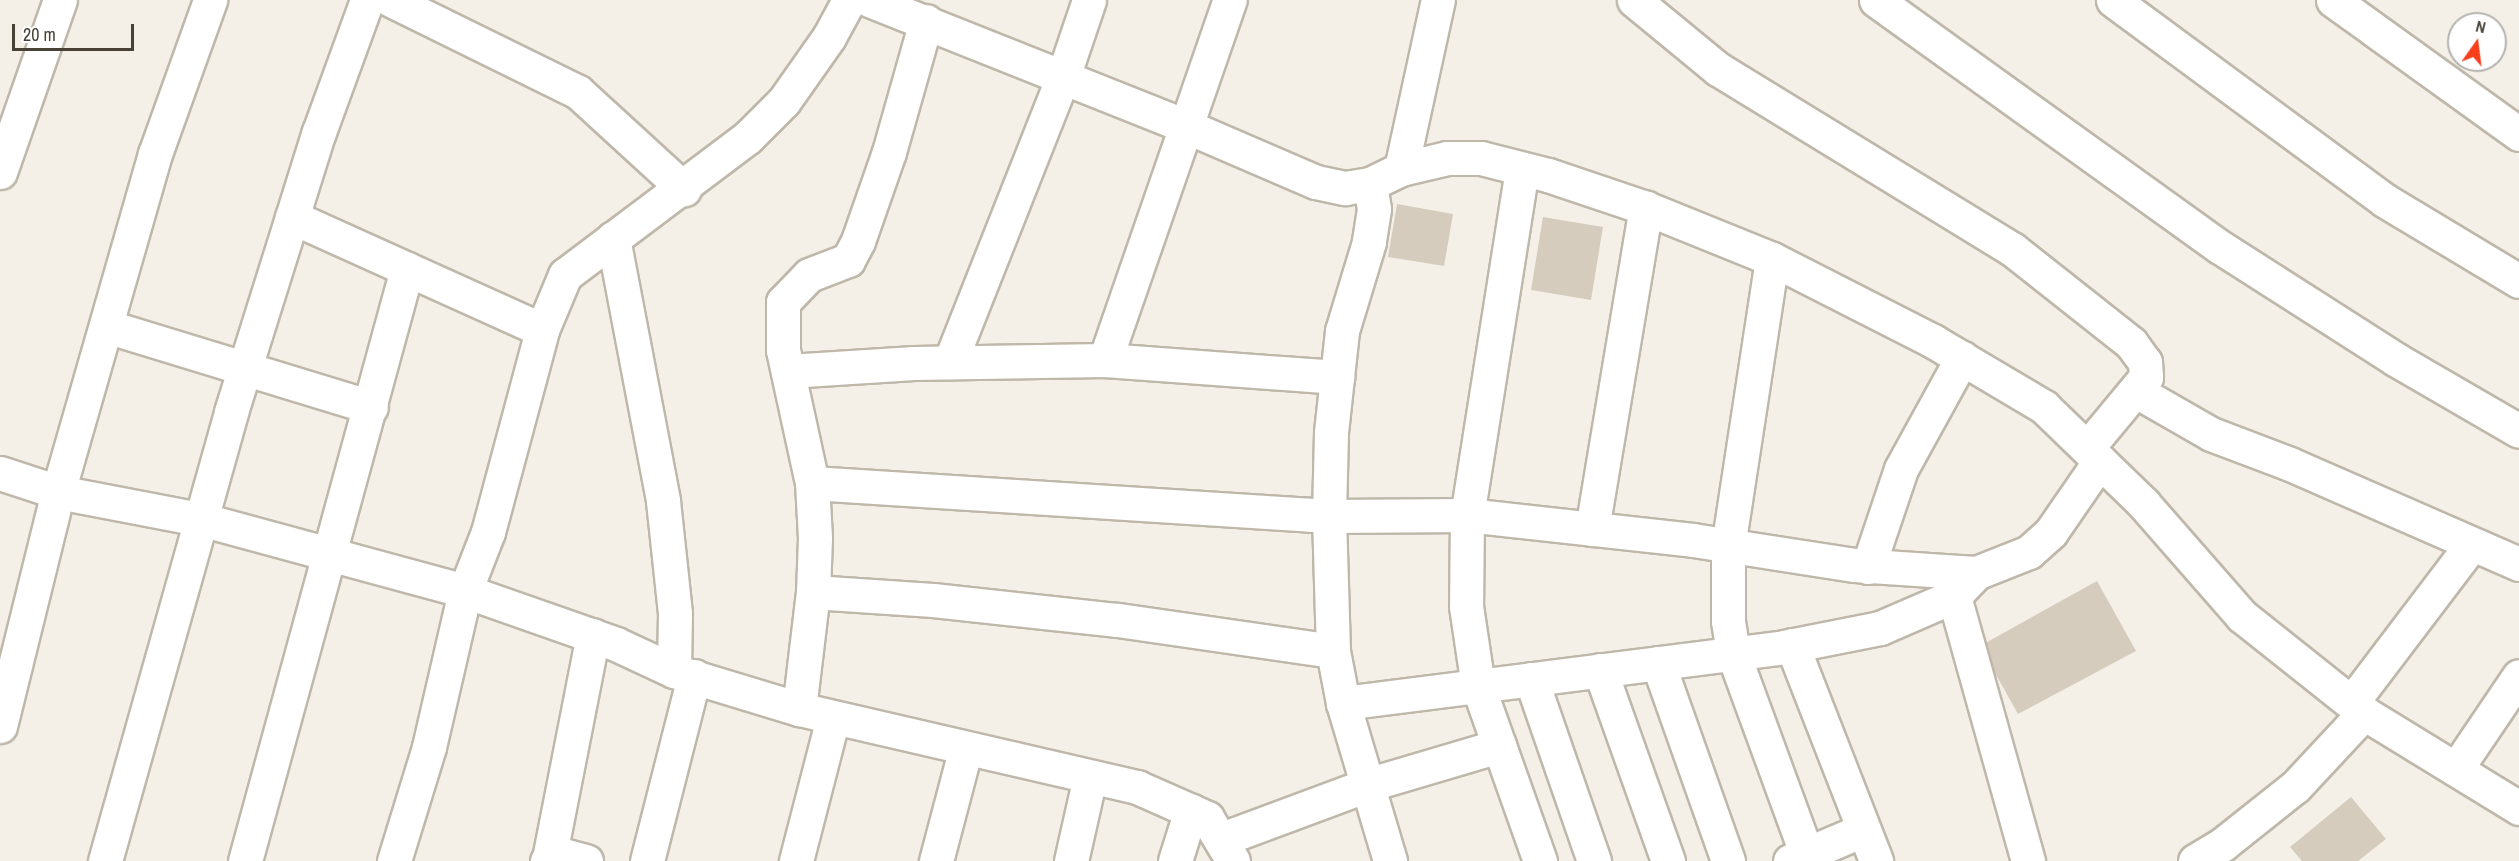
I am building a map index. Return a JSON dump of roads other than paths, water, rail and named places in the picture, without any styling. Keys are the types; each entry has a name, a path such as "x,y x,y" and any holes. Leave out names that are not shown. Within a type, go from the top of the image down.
{"street":[{"path":"0,172 60,0"},
{"path":"0,726 58,492 155,154 210,0"},
{"path":"105,861 244,368 292,217 367,0"},
{"path":"391,0 578,92 684,189"},
{"path":"394,861 429,747 465,591 488,532 542,330 565,275 613,238 684,189 747,138 784,101 830,37 849,0"},
{"path":"869,0 1188,127 1316,183 1345,188 1370,184 1401,169 1447,158 1481,158 1646,208 1772,260 1962,358 2044,407 2094,455 2242,616 2358,707 2519,808"},
{"path":"950,362 1063,77 1089,0"},
{"path":"1105,360 1188,127 1230,0"},
{"path":"1401,169 1438,0"},
{"path":"1343,703 1792,645 1880,628 1954,596 1976,573 2029,552 2051,532 2094,455 2146,377 2145,362 2131,344 2012,249 1718,69 1635,0"},
{"path":"1876,0 2220,247 2395,359 2519,432"},
{"path":"2114,0 2384,200 2519,281"},
{"path":"2333,0 2519,134"},
{"path":"799,709 813,592 812,483 780,325 783,302 809,275 848,260 858,240 889,152 926,21"},
{"path":"1522,169 1467,515 1466,606 1478,686 1540,861"},
{"path":"1370,184 1374,209 1370,242 1342,331 1329,516 1333,651 1343,703 1390,861"},
{"path":"1592,529 1646,208"},
{"path":"292,217 542,330"},
{"path":"613,238 663,501 684,674 647,861"},
{"path":"1772,260 1728,546 1728,621 1733,653 1802,859 1863,830"},
{"path":"245,861 331,555 407,269"},
{"path":"106,326 371,407"},
{"path":"1868,567 1901,469 1962,358"},
{"path":"788,371 950,362 1105,360 1337,377"},
{"path":"2136,391 2211,434 2519,564"},
{"path":"0,473 58,492 200,519 465,591 593,635 684,674 799,709 965,751 1137,787 1207,818 1228,850 1367,785 1499,746"},
{"path":"812,483 1329,516 1467,515 1728,546 1868,567 1976,573"},
{"path":"2195,861 2230,853 2296,786 2358,707 2472,544"},
{"path":"813,592 933,600 1118,620 1333,651"},
{"path":"1954,596 2028,861"},
{"path":"586,861 563,855 548,860 593,635"},
{"path":"1792,645 1875,861"},
{"path":"1658,663 1728,861"},
{"path":"1600,670 1668,861"},
{"path":"2456,769 2519,676"},
{"path":"1531,679 1594,861"},
{"path":"795,861 833,718"},
{"path":"936,861 965,751"},
{"path":"1071,861 1090,777"},
{"path":"1175,861 1191,810"}]}
